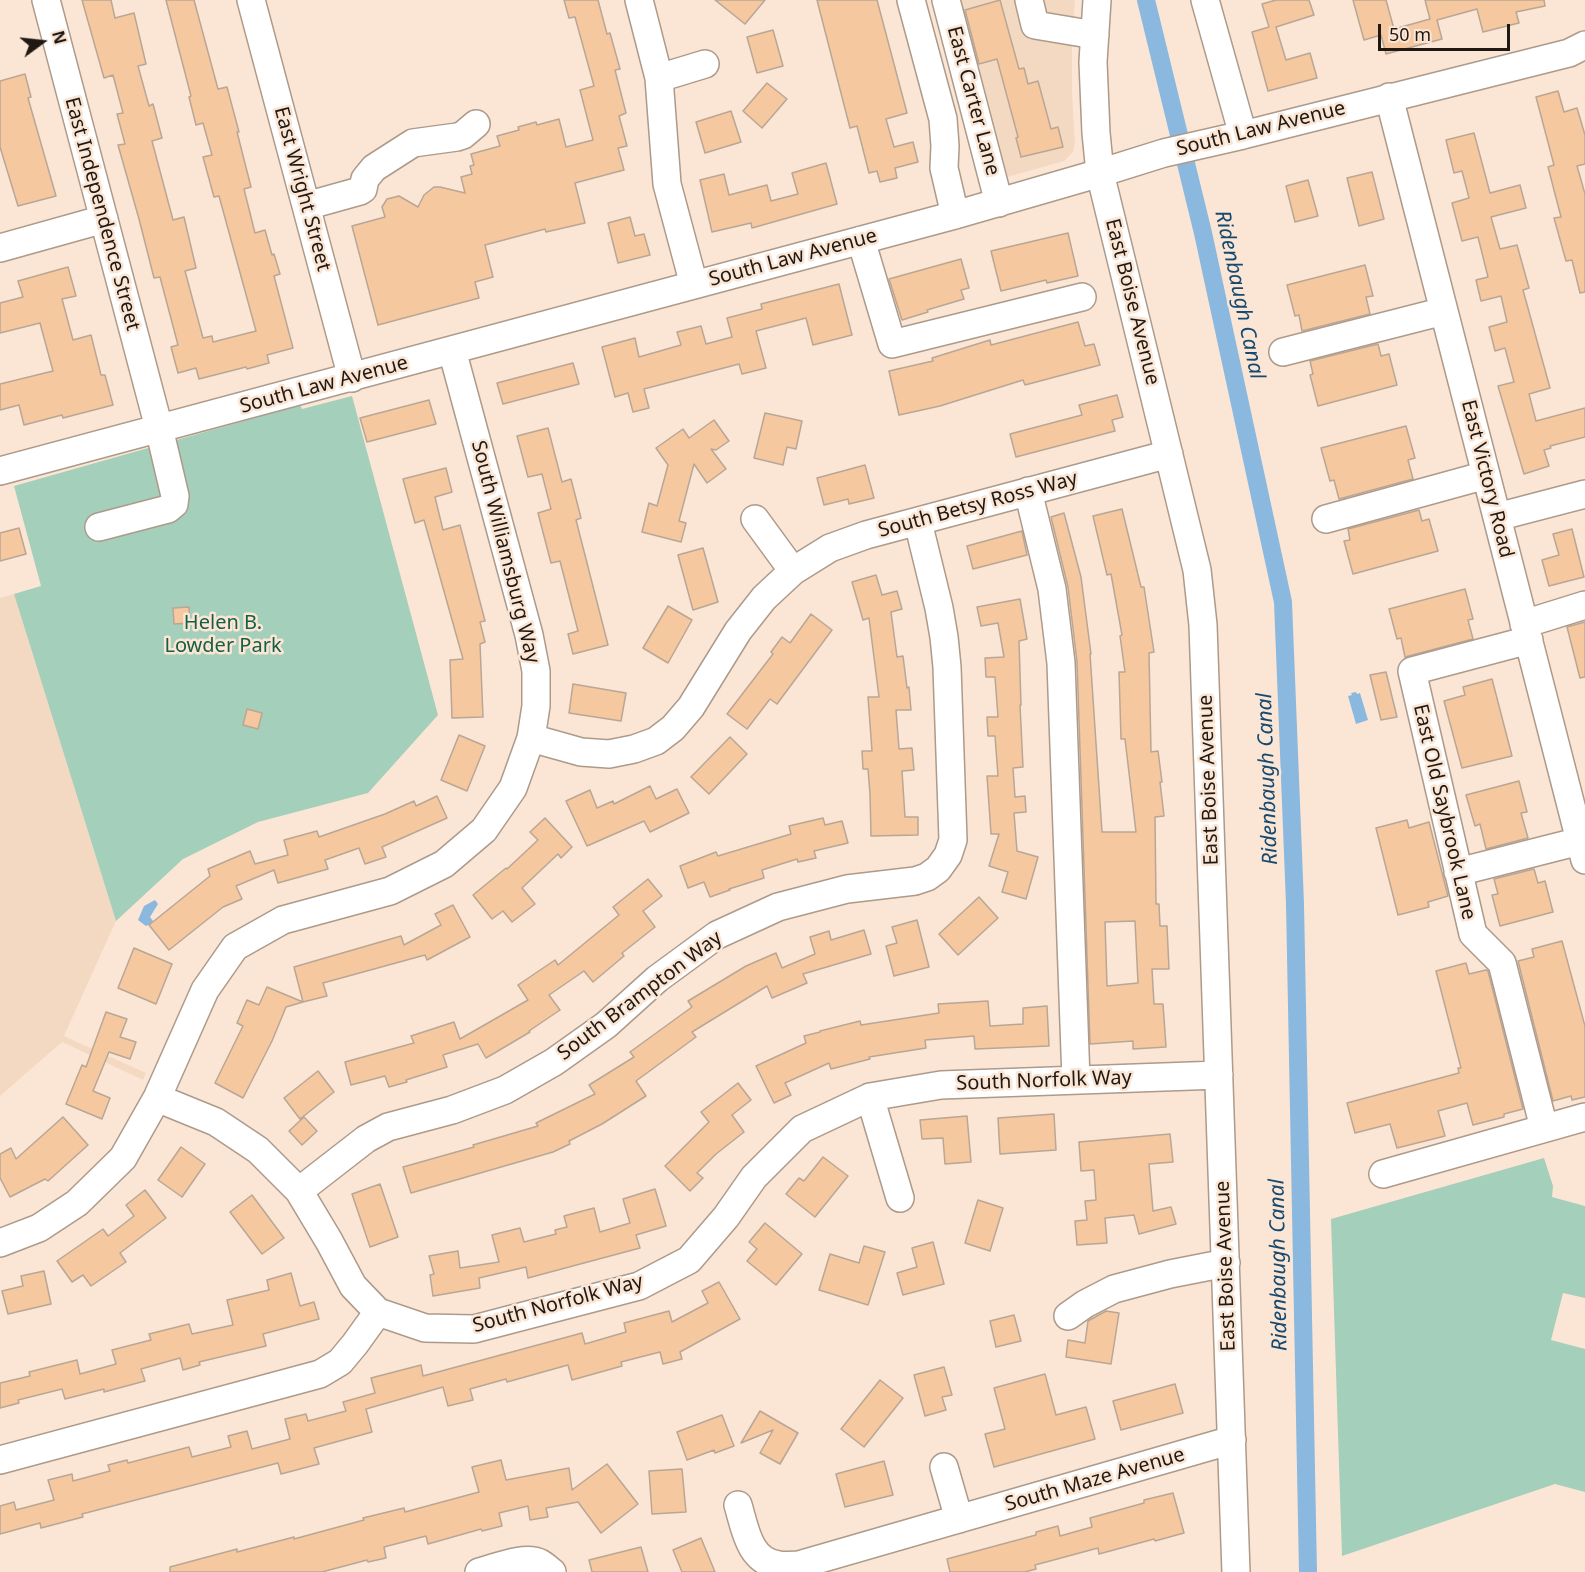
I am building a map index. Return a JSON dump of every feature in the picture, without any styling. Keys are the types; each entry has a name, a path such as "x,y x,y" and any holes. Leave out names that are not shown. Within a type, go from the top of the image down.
{"street":[{"name":"East Independence Street","path":"46,0 175,496 174,504 168,509 99,527"},
{"name":"East Wright Street","path":"251,0 352,378"},
{"path":"639,0 659,78 667,184 694,285"},
{"path":"911,0 943,118 944,168 955,215"},
{"name":"East Carter Lane","path":"946,0 999,202"},
{"path":"1029,0 1035,25 1095,34"},
{"name":"East Boise Avenue","path":"1097,0 1093,74 1100,173 1197,570 1203,625 1236,1572"},
{"path":"1205,0 1243,135"},
{"name":"South Law Avenue","path":"0,471 955,215 1164,153 1569,53 1585,45"},
{"path":"659,78 705,64"},
{"name":"East Victory Road","path":"1389,98 1526,632 1579,812 1582,850"},
{"path":"306,206 360,191 363,189 365,179 374,168 412,143 457,137 476,124"},
{"path":"0,248 104,219"},
{"path":"861,240 892,344 1082,297"},
{"path":"1283,352 1444,311"},
{"name":"South Williamsburg Way","path":"0,1243 39,1228 77,1203 123,1158 157,1098 206,990 235,947 283,920 390,891 444,864 484,830 513,788 531,738 536,706 536,671 529,635 452,350"},
{"name":"South Betsy Ross Way","path":"531,738 581,752 609,754 634,749 656,741 673,728 691,707 738,631 764,598 793,571 830,548 866,535 1169,454"},
{"path":"1326,519 1486,475"},
{"path":"1028,491 1052,589 1061,663 1076,1080"},
{"path":"1497,517 1585,494"},
{"path":"755,519 793,571"},
{"name":"South Brampton Way","path":"299,1191 366,1139 388,1127 452,1110 505,1090 555,1062 606,1025 657,979 717,935 778,907 847,889 915,881 927,877 938,868 948,855 953,840 947,667 939,608 918,522"},
{"path":"1526,632 1585,605"},
{"name":"East Old Saybrook Lane","path":"1526,632 1412,671 1473,934 1502,963 1544,1128"},
{"path":"1458,873 1582,850"},
{"name":"South Norfolk Way","path":"378,1312 424,1328 474,1329 639,1286 689,1260 726,1217 754,1177 802,1129 870,1097 940,1085 1219,1076"},
{"path":"870,1097 900,1198"},
{"path":"0,1461 320,1374 340,1362 378,1312 353,1286 299,1191 258,1150 216,1122 157,1098"},
{"path":"1383,1174 1585,1117"},
{"path":"1068,1316 1114,1289 1170,1274 1226,1263"},
{"name":"South Maze Avenue","path":"738,1505 749,1541 759,1558 777,1565 799,1565 1232,1440"},
{"path":"944,1467 959,1519"},
{"path":"479,1572 530,1560 546,1567"}],"shaded area":[{"path":"959,0 1075,0 1072,94 1075,142 1073,152 1064,161 979,185 950,75 976,68"},
{"path":"14,594 116,921 64,1036 146,1073 143,1080 62,1042 0,1096 0,598"}],"green space":[{"name":"Helen B. Lowder Park","path":"352,396 438,715 368,793 258,822 183,859 116,921 14,594 41,586 14,486 300,405 302,409"},
{"path":"1544,1158 1553,1186 1552,1197 1585,1206 1585,1298 1563,1293 1551,1340 1585,1349 1585,1492 1555,1484 1342,1556 1331,1219"}],"water":[{"path":"1356,692 1360,693 1368,720 1356,724 1348,696"},
{"path":"155,900 158,904 150,917 153,921 146,926 138,920 144,906"}],"building":[{"path":"82,0 111,0 115,18 134,13 146,64 138,66 149,106 153,104 162,138 152,141 173,220 184,217 196,268 185,271 203,338 212,336 213,342 256,331 219,196 214,197 203,157 212,155 203,123 196,125 189,97 191,96 166,0 194,0 218,89 227,87 239,132 237,132 251,187 244,189 255,233 265,230 280,274 274,276 293,348 267,355 269,363 199,379 196,368 178,373 171,347 178,345 160,277 154,278 118,145 125,144 117,114 123,113 113,75 104,78"},
{"path":"564,0 598,0 607,34 610,33 620,69 615,70 626,113 619,116 627,146 618,148 624,170 575,183 585,223 546,232 545,229 485,245 493,277 475,282 479,298 378,325 352,226 385,217 382,207 387,199 399,196 418,207 424,195 434,187 465,193 461,177 472,174 470,166 474,165 471,154 500,146 497,136 519,130 518,127 559,119 566,147 593,140 580,90 594,86 575,17 569,18"},
{"path":"715,0 765,0 745,24"},
{"path":"817,0 877,0 907,113 886,119 894,147 913,142 918,162 895,168 897,178 880,182 877,171 869,173 857,126 850,128"},
{"path":"1000,0 1019,69 1024,68 1028,84 1038,81 1051,129 1058,127 1063,147 1021,157 1016,138 1018,137 997,59 979,64 965,10"},
{"path":"1276,0 1309,0 1314,15 1276,27 1286,60 1310,53 1317,78 1268,91 1252,32 1269,27 1262,4"},
{"path":"1353,0 1386,0 1394,29 1430,19 1425,0 1544,0 1545,6 1516,12 1519,23 1483,32 1477,9 1437,20 1442,39 1386,54 1381,35 1364,40"},
{"path":"773,30 783,66 757,73 747,37"},
{"path":"25,74 31,97 28,98 56,196 18,206 0,147 0,81"},
{"path":"767,83 787,99 762,128 743,111"},
{"path":"1558,91 1564,112 1577,108 1585,135 1585,164 1577,166 1585,194 1585,292 1580,293 1572,260 1566,261 1554,218 1561,217 1548,167 1554,165 1536,97"},
{"path":"731,111 741,142 705,153 696,122"},
{"path":"1474,133 1490,193 1520,185 1526,208 1491,217 1500,249 1517,245 1529,288 1523,290 1550,388 1529,394 1536,421 1585,408 1585,437 1550,446 1551,448 1544,450 1549,466 1524,474 1498,386 1514,382 1505,348 1495,351 1489,327 1507,322 1501,296 1481,301 1476,280 1488,277 1478,237 1462,241 1452,203 1469,198 1462,171 1454,173 1446,140"},
{"path":"826,163 837,204 752,228 751,223 712,232 700,180 724,174 729,195 767,185 771,201 798,194 792,173"},
{"path":"1372,172 1384,219 1359,226 1347,178"},
{"path":"1308,180 1318,216 1295,222 1286,186"},
{"path":"630,217 635,236 644,234 650,255 618,263 608,223"},
{"path":"1068,233 1078,276 1047,283 1046,280 1001,291 991,251"},
{"path":"961,259 969,288 961,290 964,299 902,320 889,279"},
{"path":"1365,265 1373,296 1366,297 1370,314 1302,331 1299,315 1295,316 1287,285"},
{"path":"68,267 76,296 62,299 73,340 91,335 101,375 105,375 113,405 24,425 19,405 0,410 0,384 53,371 40,323 0,333 0,303 23,297 18,281"},
{"path":"839,284 852,335 813,345 806,318 756,331 766,368 742,374 739,364 644,389 649,408 633,412 628,393 615,397 602,347 635,338 639,357 681,345 677,332 701,326 706,344 732,337 727,318 762,309 761,304"},
{"path":"1078,322 1085,346 1094,344 1100,365 1025,385 1023,380 940,406 899,415 889,371 933,361 932,358 990,340 991,345"},
{"path":"1378,344 1381,356 1389,354 1397,385 1318,406 1310,375 1313,374 1310,361"},
{"path":"573,363 579,384 503,404 497,383"},
{"path":"1117,395 1123,417 1112,420 1115,431 1016,457 1010,434 1082,415 1079,405"},
{"path":"429,400 436,424 367,442 360,418"},
{"path":"765,413 802,421 796,449 787,447 783,465 754,458"},
{"path":"714,420 729,441 716,450 711,449 726,469 707,483 694,464 679,521 686,523 681,542 642,532 649,503 657,506 668,465 656,448 683,429 689,438"},
{"path":"1406,426 1415,458 1408,460 1413,479 1339,499 1334,480 1330,481 1321,448"},
{"path":"548,428 562,482 571,479 581,518 576,520 608,645 573,654 568,634 578,631 560,561 551,563 538,513 551,509 542,474 528,477 517,436"},
{"path":"865,465 874,498 849,504 848,499 824,505 817,478"},
{"path":"446,468 452,492 435,497 443,530 460,525 485,621 480,622 485,642 480,644 483,717 452,718 450,660 463,659 424,520 415,523 403,479"},
{"path":"1122,509 1141,587 1144,587 1154,652 1149,653 1151,752 1158,751 1164,816 1155,817 1156,904 1159,904 1160,926 1167,926 1169,969 1152,969 1154,1004 1163,1004 1166,1047 1133,1049 1133,1041 1090,1044 1077,662 1068,587 1051,517 1064,513 1081,577 1091,654 1102,832 1136,832 1125,739 1121,739 1119,672 1125,672 1120,636 1122,635 1111,574 1107,575 1093,516","holes":["1135,921 1138,983 1107,986 1105,922"]},
{"path":"1419,510 1422,521 1429,519 1438,551 1353,574 1344,541 1350,540 1348,529"},
{"path":"19,528 26,554 0,561 0,533"},
{"path":"1572,529 1584,577 1549,586 1542,560 1559,555 1553,534"},
{"path":"1022,531 1027,555 973,569 967,546"},
{"path":"703,548 718,602 693,610 678,555"},
{"path":"876,575 882,595 897,591 902,609 891,612 897,657 903,656 911,710 896,710 899,749 912,748 914,770 902,771 905,817 918,817 918,835 871,836 868,769 863,769 862,751 872,751 868,697 879,697 869,618 863,620 852,582"},
{"path":"1465,589 1473,619 1468,620 1473,639 1405,657 1401,638 1397,639 1389,609"},
{"path":"1020,599 1027,639 1019,641 1023,767 1013,768 1015,797 1025,796 1026,812 1014,813 1017,851 1038,857 1026,899 1002,892 1008,872 989,866 999,834 991,834 987,776 998,776 995,736 988,736 987,717 998,717 995,677 986,677 985,658 1004,657 998,623 981,626 977,607"},
{"path":"668,606 692,620 668,663 643,648"},
{"path":"189,607 190,623 174,624 173,608"},
{"path":"811,614 832,630 777,704 770,699 747,729 727,714 773,654 771,652 782,637 790,643"},
{"path":"1585,622 1585,677 1580,678 1567,627"},
{"path":"1386,672 1397,717 1381,720 1370,675"},
{"path":"1492,679 1512,756 1462,768 1444,701 1465,695 1463,687"},
{"path":"573,684 626,693 621,721 569,713"},
{"path":"247,709 262,713 258,729 243,725"},
{"path":"459,735 485,746 467,791 441,780"},
{"path":"730,737 747,754 709,794 691,777"},
{"path":"1519,781 1527,812 1521,813 1528,838 1486,849 1480,824 1475,826 1466,795"},
{"path":"650,786 656,799 677,789 689,813 650,832 644,821 587,846 566,801 590,790 597,808 613,801 614,804"},
{"path":"437,796 447,818 382,847 386,857 365,864 359,848 325,860 328,869 278,883 274,870 236,886 242,899 223,907 169,950 149,925 210,876 208,869 250,851 255,864 288,855 284,840 317,831 319,837 385,814 414,801 416,806"},
{"path":"545,818 572,847 561,858 558,854 522,888 535,904 512,922 503,911 492,919 473,895 507,869 538,840 530,832"},
{"path":"823,818 825,825 842,821 848,843 814,851 816,858 798,862 797,859 762,870 764,878 710,897 704,882 688,888 680,866 716,852 718,856 791,834 789,826"},
{"path":"1407,820 1409,828 1429,822 1448,896 1428,902 1429,907 1398,915 1376,828"},
{"path":"1534,869 1538,883 1545,881 1553,912 1500,926 1492,895 1498,894 1494,879"},
{"path":"648,879 662,896 643,911 655,927 622,953 624,956 593,982 584,971 549,995 560,1010 530,1032 486,1058 478,1044 443,1055 447,1067 406,1080 407,1082 389,1087 385,1076 351,1085 345,1062 414,1043 411,1036 454,1022 460,1039 528,1000 518,985 555,960 558,965 619,915 613,907"},
{"path":"979,897 998,918 958,955 939,934"},
{"path":"453,905 470,937 427,960 425,955 323,983 327,996 303,1002 294,967 401,936 404,945 441,925 435,914"},
{"path":"917,920 929,967 894,976 886,946 897,943 892,927"},
{"path":"864,930 871,954 803,974 807,983 772,998 767,986 692,1032 696,1037 636,1081 646,1096 602,1124 569,1141 570,1144 553,1152 411,1193 403,1167 538,1126 536,1123 595,1094 589,1085 634,1057 630,1052 692,1007 688,1001 746,966 776,953 782,968 815,954 810,937 829,931 831,940"},
{"path":"1562,941 1585,1026 1585,1097 1572,1100 1571,1096 1553,1101 1518,961 1534,957 1532,949"},
{"path":"134,948 172,964 156,1004 118,988"},
{"path":"1466,963 1469,974 1488,971 1523,1109 1504,1114 1504,1117 1473,1125 1467,1103 1438,1111 1445,1136 1397,1148 1390,1124 1355,1133 1347,1103 1459,1073 1458,1068 1461,1068 1436,971"},
{"path":"267,987 303,1002 286,1007 272,1041 243,1098 215,1083 243,1026 237,1023 247,1000 259,1005"},
{"path":"988,1001 990,1026 1023,1024 1023,1008 1047,1006 1049,1046 975,1049 974,1036 925,1040 926,1048 869,1057 870,1059 831,1069 829,1063 785,1083 791,1095 774,1103 756,1066 806,1043 804,1036 820,1031 860,1021 861,1025 939,1013 938,1004"},
{"path":"106,1012 127,1019 120,1037 136,1042 130,1059 109,1052 93,1091 110,1098 102,1119 66,1104 82,1065 86,1067"},
{"path":"318,1071 334,1092 300,1119 284,1098"},
{"path":"738,1083 751,1100 732,1115 744,1132 716,1154 697,1173 703,1178 690,1191 665,1166 709,1122 701,1112"},
{"path":"1054,1114 1056,1150 1000,1154 998,1118"},
{"path":"967,1116 971,1162 945,1164 943,1138 922,1139 920,1120"},
{"path":"63,1117 88,1145 48,1181 45,1179 10,1197 0,1178 0,1154 11,1148 16,1159"},
{"path":"304,1117 317,1131 302,1145 289,1131"},
{"path":"1170,1134 1173,1162 1149,1164 1153,1211 1171,1207 1176,1224 1139,1234 1134,1215 1105,1218 1107,1243 1077,1245 1075,1221 1087,1220 1085,1201 1096,1200 1094,1170 1081,1171 1079,1142"},
{"path":"181,1147 205,1164 182,1197 158,1180"},
{"path":"823,1157 848,1176 815,1217 786,1194 799,1178 804,1181"},
{"path":"380,1184 398,1237 370,1247 352,1194"},
{"path":"655,1189 666,1226 636,1235 640,1248 528,1278 526,1267 479,1278 480,1288 433,1296 430,1275 434,1274 429,1256 458,1251 460,1268 499,1262 492,1235 520,1228 524,1242 556,1234 555,1230 567,1227 564,1216 594,1208 600,1232 630,1223 623,1199"},
{"path":"145,1190 166,1218 120,1253 126,1262 91,1286 83,1275 72,1282 57,1261 103,1229 108,1236 134,1216 126,1205"},
{"path":"252,1195 284,1238 262,1254 230,1212"},
{"path":"978,1200 1003,1208 990,1251 965,1243"},
{"path":"765,1223 802,1254 776,1285 747,1261 757,1249 749,1242"},
{"path":"933,1242 944,1284 903,1295 897,1273 917,1267 912,1248"},
{"path":"864,1246 885,1252 868,1305 819,1290 830,1254 859,1263"},
{"path":"44,1271 51,1304 8,1314 2,1291 23,1286 21,1276"},
{"path":"291,1273 300,1306 314,1302 319,1319 263,1334 266,1346 199,1362 200,1365 183,1370 180,1358 141,1369 145,1381 104,1392 104,1389 65,1399 62,1389 18,1400 19,1403 0,1408 0,1383 30,1376 29,1372 77,1360 80,1374 116,1364 112,1350 151,1340 149,1334 189,1324 192,1334 233,1325 227,1300 269,1290 267,1280"},
{"path":"719,1282 740,1319 680,1352 682,1359 663,1364 660,1352 621,1362 622,1366 572,1380 568,1365 507,1382 506,1379 470,1389 473,1400 448,1406 443,1387 366,1409 372,1432 314,1448 319,1464 281,1474 278,1463 82,1514 83,1517 41,1528 40,1523 0,1534 0,1506 14,1502 16,1510 54,1500 48,1480 72,1474 73,1481 110,1471 108,1465 127,1460 128,1463 189,1447 192,1457 231,1447 228,1436 247,1431 252,1449 290,1439 285,1419 306,1414 308,1421 346,1411 343,1402 375,1393 371,1378 421,1365 423,1376 582,1333 585,1344 626,1332 624,1323 669,1311 672,1322 708,1303 702,1291"},
{"path":"1106,1311 1119,1313 1111,1364 1066,1357 1068,1340 1085,1343 1088,1321"},
{"path":"1014,1315 1021,1341 996,1347 990,1321"},
{"path":"944,1367 952,1395 942,1397 946,1410 925,1416 914,1375"},
{"path":"1045,1374 1056,1415 1086,1407 1095,1439 994,1467 985,1434 1005,1429 994,1388"},
{"path":"880,1380 903,1398 864,1447 841,1429"},
{"path":"1175,1384 1183,1413 1121,1430 1113,1401"},
{"path":"760,1411 798,1433 780,1464 760,1453 773,1430 741,1443"},
{"path":"722,1415 734,1446 715,1453 714,1450 687,1460 677,1432"},
{"path":"501,1460 506,1480 569,1468 572,1490 607,1464 638,1504 601,1533 578,1502 546,1508 548,1517 530,1520 528,1506 499,1513 502,1526 482,1531 481,1529 428,1544 426,1536 384,1547 386,1558 368,1562 367,1560 322,1572 170,1572 170,1567 237,1549 237,1552 294,1537 294,1539 364,1520 363,1518 404,1508 405,1512 479,1492 472,1467"},
{"path":"884,1461 893,1495 845,1507 836,1474"},
{"path":"682,1469 686,1512 652,1514 649,1471"},
{"path":"1173,1493 1184,1533 1099,1554 1098,1548 1035,1565 1036,1569 1025,1572 950,1572 947,1559 1036,1535 1036,1532 1058,1526 1060,1536 1092,1527 1090,1518"},
{"path":"701,1538 715,1572 682,1572 673,1550"},
{"path":"641,1547 648,1572 592,1572 589,1560"}],"waterway":[{"name":"Ridenbaugh Canal","path":"1146,0 1203,233 1283,602 1295,904 1308,1572"}]}
